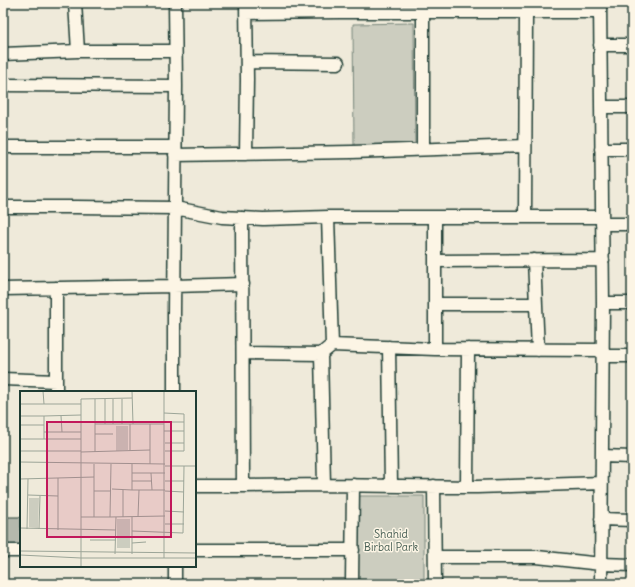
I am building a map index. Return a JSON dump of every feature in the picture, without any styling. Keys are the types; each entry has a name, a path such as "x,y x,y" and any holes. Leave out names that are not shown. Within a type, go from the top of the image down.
{"street":[{"path":"75,3 78,51"},
{"path":"174,391 176,86 175,3"},
{"path":"246,154 246,8 382,8 423,12 440,8 526,13 600,8 603,260 601,584"},
{"path":"423,12 423,149"},
{"path":"526,13 526,217"},
{"path":"600,45 632,45"},
{"path":"3,54 78,51 175,51"},
{"path":"246,62 338,63"},
{"path":"3,85 176,86"},
{"path":"601,107 632,107"},
{"path":"3,147 246,154 525,146"},
{"path":"601,149 632,149"},
{"path":"3,208 175,208 222,217 242,218 526,217 602,220 632,224"},
{"path":"328,217 332,345"},
{"path":"435,217 435,349"},
{"path":"242,218 243,486"},
{"path":"534,260 538,350"},
{"path":"435,261 603,260"},
{"path":"3,288 242,284"},
{"path":"3,379 56,387 56,288"},
{"path":"603,303 632,303"},
{"path":"435,304 536,304"},
{"path":"242,353 322,354 332,345 435,349 538,350 632,356"},
{"path":"389,347 390,486"},
{"path":"467,487 468,349"},
{"path":"322,354 324,485"},
{"path":"602,456 632,456"},
{"path":"196,486 353,485 467,487 602,483"},
{"path":"352,584 353,485"},
{"path":"434,486 435,584"},
{"path":"602,520 632,520"},
{"path":"196,550 353,550"},
{"path":"3,551 20,551"},
{"path":"435,556 537,556 601,564 632,565"},
{"path":"174,567 174,584"}],"green space":[{"path":"414,23 415,146 354,147 353,24"},
{"name":"Shahid Birbal Park","path":"357,496 424,496 424,584 358,584"}],"building":[{"path":"3,517 20,517 20,546 3,546"}]}
